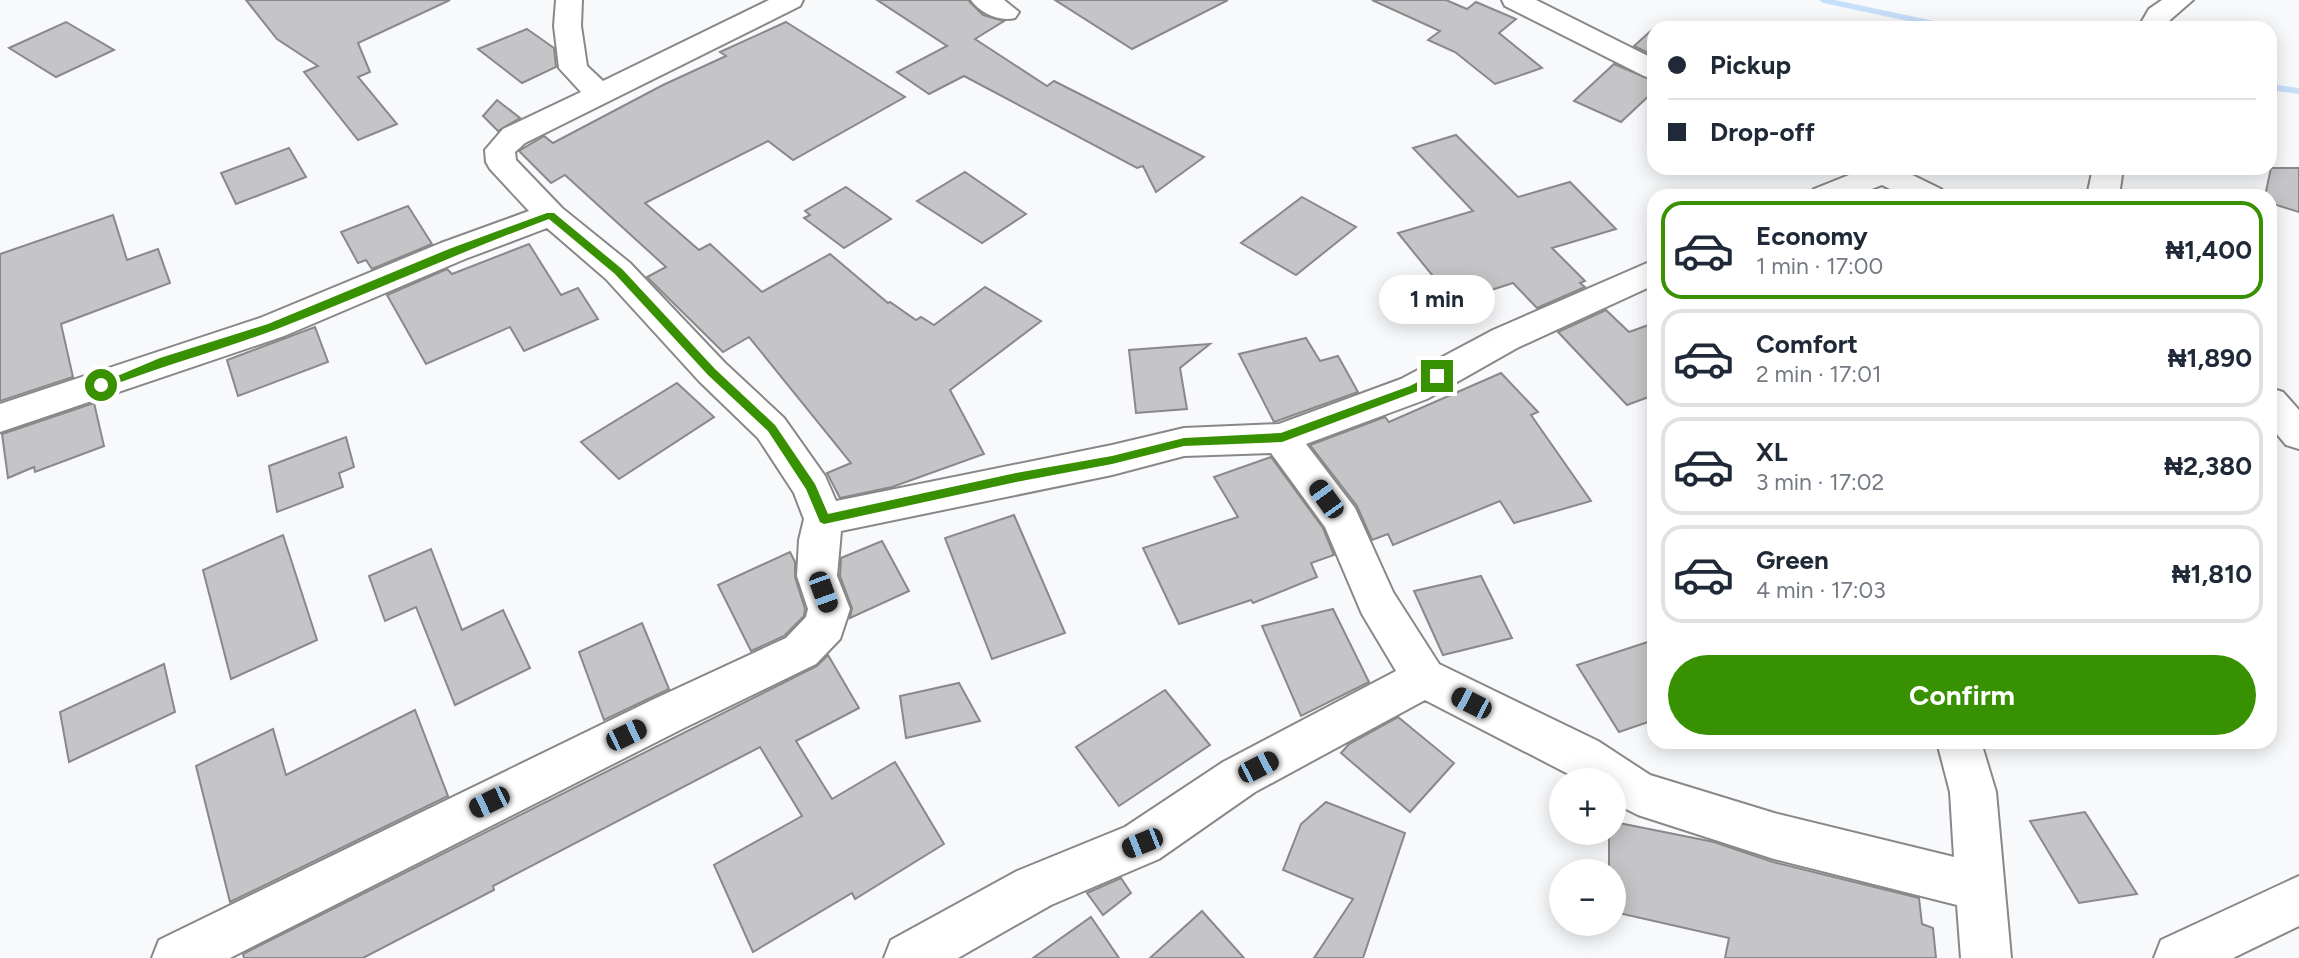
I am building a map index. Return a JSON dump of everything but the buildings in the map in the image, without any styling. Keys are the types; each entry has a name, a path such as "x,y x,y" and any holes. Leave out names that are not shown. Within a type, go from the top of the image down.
{"street":[{"path":"569,0 565,15 573,68 600,94"},
{"path":"177,958 668,714 801,651 825,626 829,609 817,576 819,540 824,519 811,487 771,428 712,372 618,271 551,215 501,162 500,150 514,136 790,0"},
{"path":"1514,0 1647,66"},
{"path":"2156,21 2159,15 2180,0"},
{"path":"1839,189 1867,175"},
{"path":"1887,175 1916,189"},
{"path":"0,418 272,327 453,251 551,215"},
{"path":"824,519 1112,460 1184,442 1282,438 1414,389 1505,339 1647,274"},
{"path":"2277,415 2289,437"},
{"path":"1282,438 1341,519 1377,602 1424,678 1583,756 1638,793 1774,836 1980,887"},
{"path":"908,958 1034,888 1142,843 1239,777 1424,678"},
{"path":"1961,749 1973,792 1986,958"},
{"path":"2179,958 2299,900"}],"waterway":[{"path":"1823,0 1920,21"},
{"path":"2277,88 2299,91"}],"route":[{"path":"101,385 163,361 272,327 453,251 551,215 618,271 712,372 771,428 811,487 824,519 1112,460 1184,442 1282,438 1414,389 1437,376"}]}
